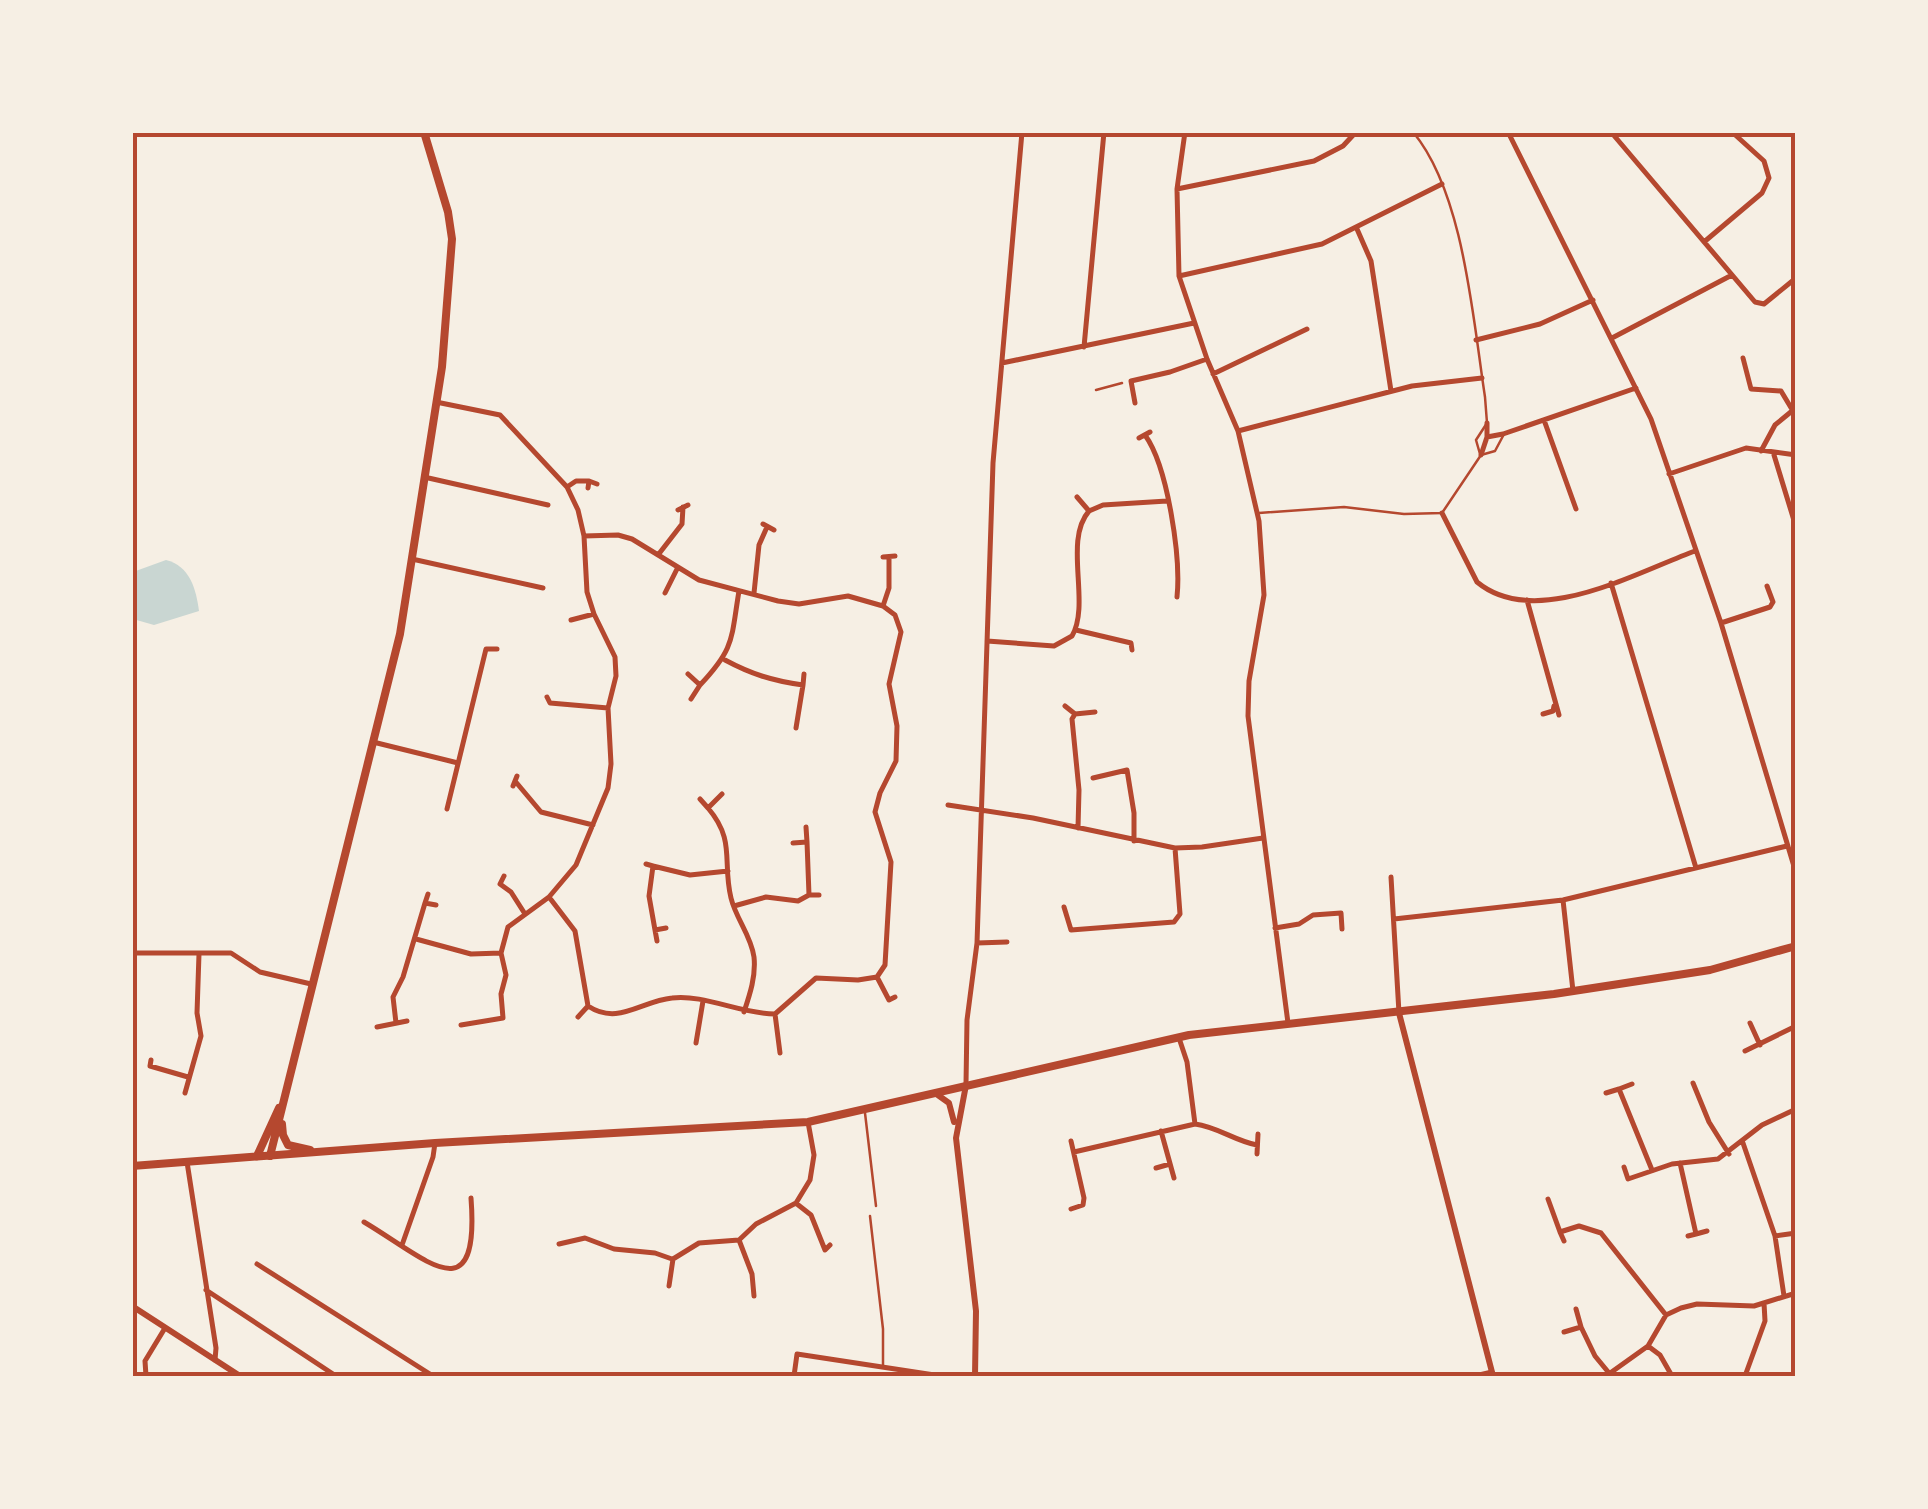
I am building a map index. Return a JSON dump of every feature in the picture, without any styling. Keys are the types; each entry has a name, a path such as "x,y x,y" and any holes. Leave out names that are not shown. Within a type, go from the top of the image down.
{"main road":[{"path":"270,1156 400,634 436,402 452,238 424,132"},
{"path":"132,1166 435,1142 808,1122 1179,1037 1573,991 1710,970 1796,946"},
{"path":"283,1099 281,1127 286,1142 292,1147 321,1152"},
{"path":"258,1156 283,1099"}],"street":[{"path":"956,1138 966,1084 967,1020 977,943 992,462 1022,132"},
{"path":"1084,347 1104,132"},
{"path":"1185,132 1177,189 1179,276 1206,360 1238,431 1258,513 1264,594 1249,681 1248,716 1288,1024"},
{"path":"1177,189 1314,160 1343,146 1356,132"},
{"path":"1508,132 1637,388 1721,623 1796,873"},
{"path":"1611,132 1755,302 1764,304 1794,283"},
{"path":"1704,242 1767,186 1770,173 1764,161 1732,132"},
{"path":"1179,276 1311,247 1442,184"},
{"path":"1357,228 1371,262 1391,391"},
{"path":"1612,338 1732,275"},
{"path":"1476,340 1540,324 1593,300"},
{"path":"1002,362 1194,323"},
{"path":"1214,374 1307,329"},
{"path":"1743,358 1752,389 1781,391 1794,410 1775,425 1761,451"},
{"path":"1122,383 1206,360"},
{"path":"1238,431 1391,391 1482,378"},
{"path":"1132,381 1135,403"},
{"path":"1488,436 1637,388"},
{"path":"436,402 500,415 567,486 584,536 587,592 615,657 616,676 608,708 610,780 576,865 549,896 508,927 500,952 506,975 501,994 503,1018 461,1026"},
{"path":"1544,420 1576,509"},
{"path":"1480,455 1488,436 1487,422"},
{"path":"1144,435 1158,457 1176,535 1177,598"},
{"path":"1669,474 1740,449 1796,456"},
{"path":"1774,455 1796,527"},
{"path":"424,477 548,505"},
{"path":"567,486 576,481 597,484"},
{"path":"1076,497 1088,511"},
{"path":"987,641 1054,646 1065,642 1076,630 1080,527 1088,511 1103,505 1167,500"},
{"path":"658,555 682,524 683,508"},
{"path":"1442,513 1477,582 1498,596 1527,600 1576,596 1694,550"},
{"path":"754,593 759,545 768,527"},
{"path":"584,536 626,537 699,580 738,591 800,604 848,596 883,606 895,614 901,632 889,684 896,726 896,761 875,812 891,862 885,964 877,977 816,978 776,1014 671,998 633,1012 608,1015 588,1006"},
{"path":"883,606 889,588 889,556"},
{"path":"412,559 543,588"},
{"path":"665,593 677,569"},
{"path":"1611,583 1696,868"},
{"path":"1721,623 1770,607 1767,586"},
{"path":"691,699 724,660 731,642 738,591"},
{"path":"1527,600 1559,715"},
{"path":"571,620 594,614"},
{"path":"1076,630 1132,644"},
{"path":"448,809 486,649 497,649"},
{"path":"724,660 771,681 803,684"},
{"path":"688,674 700,685"},
{"path":"796,728 804,674"},
{"path":"549,703 608,708"},
{"path":"1543,714 1553,711 1554,703"},
{"path":"1064,706 1075,714 1094,712"},
{"path":"1075,714 1072,719 1080,790 1078,828"},
{"path":"373,742 458,763"},
{"path":"1093,778 1127,770 1134,841"},
{"path":"515,781 541,812 592,825"},
{"path":"708,808 722,794"},
{"path":"700,799 724,832 734,906 750,939 754,958 754,975 744,1012"},
{"path":"948,805 1175,848 1262,838"},
{"path":"806,826 809,895"},
{"path":"793,843 807,842"},
{"path":"1394,919 1563,900 1787,846"},
{"path":"1071,930 1174,922 1180,914 1175,848"},
{"path":"657,941 649,896 650,865 690,875 728,872"},
{"path":"504,876 497,886 511,892 525,914"},
{"path":"1392,877 1399,1013 1493,1374 1475,1376"},
{"path":"396,1023 392,997 403,978 428,894"},
{"path":"734,906 760,897 798,901 819,895"},
{"path":"549,896 575,931 588,1006"},
{"path":"1563,900 1573,991"},
{"path":"425,904 436,905"},
{"path":"1064,907 1072,941"},
{"path":"1275,928 1298,924 1313,915 1350,912"},
{"path":"1341,913 1342,929"},
{"path":"655,930 666,928"},
{"path":"415,939 471,954 500,952"},
{"path":"977,943 1006,942"},
{"path":"132,953 231,953 260,972 312,984"},
{"path":"185,1093 201,1036 196,1013 199,953"},
{"path":"877,977 892,998 882,1005"},
{"path":"696,1043 703,1001"},
{"path":"578,1016 588,1006"},
{"path":"776,1014 780,1053"},
{"path":"378,1027 408,1021"},
{"path":"1750,1024 1760,1044"},
{"path":"1745,1051 1796,1026"},
{"path":"1179,1037 1195,1124"},
{"path":"150,1066 188,1077"},
{"path":"1693,1082 1709,1122 1729,1154"},
{"path":"1606,1093 1632,1084"},
{"path":"1619,1089 1652,1170"},
{"path":"933,1092 946,1098 951,1107 956,1138 976,1311 975,1376"},
{"path":"1624,1167 1628,1179 1680,1163 1710,1162 1729,1154 1762,1124 1796,1109"},
{"path":"557,1244 584,1238 614,1249 656,1253 673,1259 708,1240 739,1240 756,1224 796,1203 814,1168 808,1122"},
{"path":"1074,1152 1195,1124 1258,1144"},
{"path":"1161,1131 1174,1178"},
{"path":"1257,1154 1258,1134"},
{"path":"1071,1209 1083,1205 1084,1198 1072,1141"},
{"path":"402,1245 434,1158 435,1142"},
{"path":"1743,1143 1775,1236 1784,1296"},
{"path":"186,1162 215,1360"},
{"path":"1680,1163 1692,1235 1706,1231"},
{"path":"1156,1168 1170,1164"},
{"path":"364,1222 442,1270 461,1268 474,1233 471,1198"},
{"path":"1548,1199 1564,1241"},
{"path":"796,1203 810,1215 827,1250"},
{"path":"1560,1232 1579,1226 1601,1233 1666,1315"},
{"path":"1775,1236 1796,1233"},
{"path":"739,1240 752,1274 754,1296"},
{"path":"669,1286 673,1259"},
{"path":"257,1264 433,1376"},
{"path":"206,1290 336,1376"},
{"path":"1576,1309 1580,1328 1608,1375 1648,1346 1666,1315 1697,1304 1740,1306 1796,1292"},
{"path":"1745,1376 1765,1322 1764,1303"},
{"path":"132,1306 240,1376"},
{"path":"146,1376 145,1361 165,1328"},
{"path":"1564,1332 1580,1328"},
{"path":"1648,1346 1660,1355 1672,1376"},
{"path":"794,1376 797,1354 883,1371 941,1376"}],"lane":[{"path":"1413,132 1442,184 1459,238 1487,422 1476,440 1480,455"},
{"path":"1096,390 1122,383"},
{"path":"1258,513 1344,507 1404,514 1442,513 1480,455 1495,451 1503,434"},
{"path":"865,1110 876,1206"},
{"path":"870,1216 883,1329 883,1371"}],"shaded area":[{"path":"166,560 186,573 194,587 199,611 154,625 133,619 133,572"}]}
